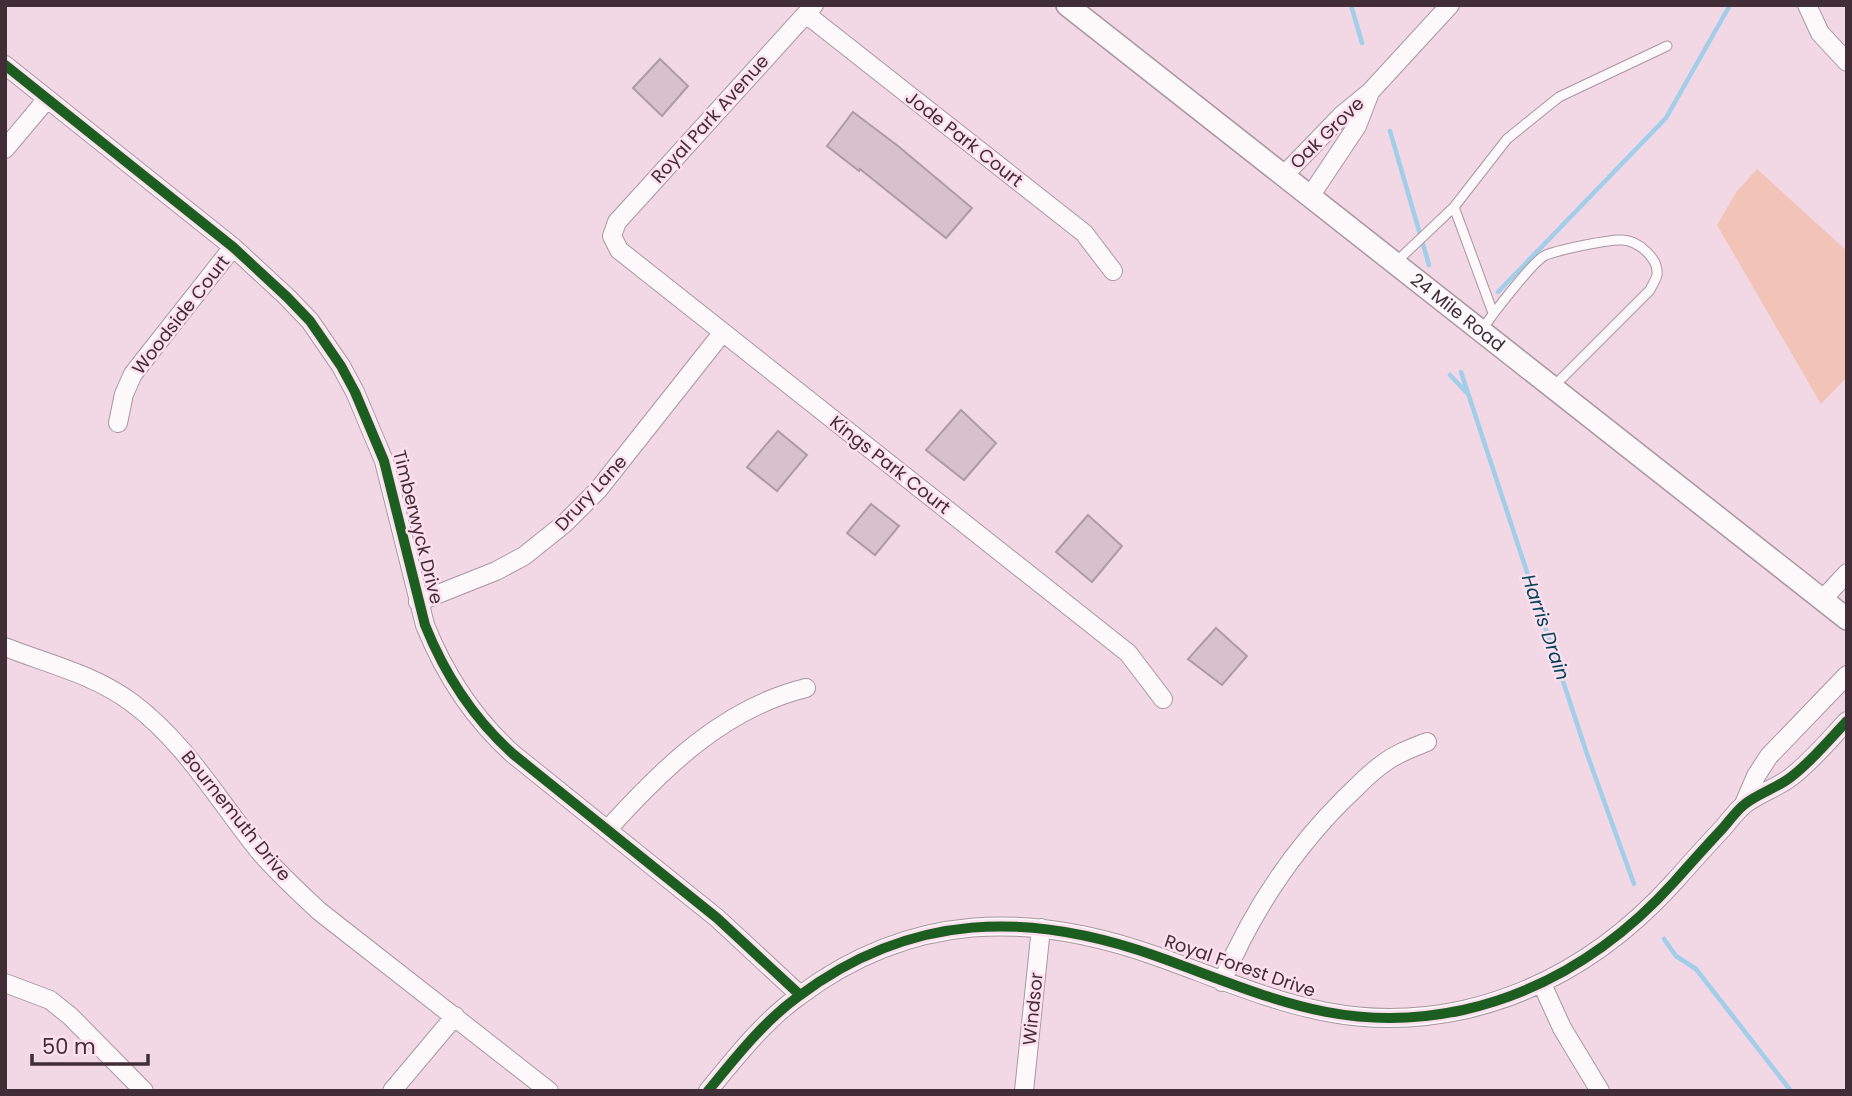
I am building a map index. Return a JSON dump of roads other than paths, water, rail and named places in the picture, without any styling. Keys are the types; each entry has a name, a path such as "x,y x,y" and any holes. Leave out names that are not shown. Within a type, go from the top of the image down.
{"street":[{"name":"24 Mile Road","path":"1067,5 1847,619"},
{"name":"Oak Grove","path":"1284,174 1342,115 1370,92 1450,5"},
{"path":"1807,5 1820,33 1847,62"},
{"name":"Royal Park Avenue","path":"612,236 617,222 810,10"},
{"name":"Jode Park Court","path":"810,10 1084,233 1113,271"},
{"name":"Timberwyck Drive","path":"5,65 233,247 310,321 355,392 384,461 418,602 433,646 453,684 485,726 513,754 717,918 800,995"},
{"name":"Oak Grove","path":"1311,195 1357,126 1370,92"},
{"path":"5,149 47,99"},
{"name":"Kings Park Court","path":"612,236 619,250 1128,653 1163,699"},
{"name":"Woodside Court","path":"118,423 124,394 133,374 233,247"},
{"name":"Drury Lane","path":"418,602 496,571 524,556 564,524 598,490 723,332"},
{"path":"1822,600 1847,573"},
{"name":"Bournemuth Drive","path":"5,647 89,678 131,702 194,763 262,854 302,894 549,1091"},
{"path":"1744,804 1756,776 1769,756 1847,675"},
{"path":"608,829 664,769 704,737 765,702 806,688"},
{"path":"1744,804 1790,777 1847,721"},
{"path":"1222,982 1238,943 1257,910 1308,837 1364,779 1403,751 1427,742"},
{"name":"Royal Forest Drive","path":"708,1091 758,1034 800,995 851,964 890,946 926,934 960,928 994,925 1041,928 1116,943 1274,1000 1310,1010 1370,1018 1418,1017 1463,1010 1542,984 1583,961 1646,912 1744,804"},
{"name":"Windsor","path":"1024,1091 1041,928"},
{"path":"5,983 50,1000 70,1016 144,1091"},
{"path":"1542,984 1563,1028 1600,1091"},
{"path":"391,1091 455,1016"}],"lane":[{"path":"1395,263 1454,207 1507,139 1559,97 1667,46"},
{"path":"1454,207 1493,313"},
{"path":"1481,332 1493,313 1544,257 1578,247 1624,240 1639,245 1656,265 1657,277 1650,290 1552,388"}],"waterway":[{"name":"Harris Drain","path":"1351,5 1362,43"},
{"path":"1498,292 1666,118 1730,5"},
{"name":"Harris Drain","path":"1390,131 1429,265"},
{"name":"Harris Drain","path":"1461,372 1587,754 1634,884"},
{"name":"Harris Drain","path":"1450,375 1466,392"},
{"name":"Harris Drain","path":"1664,939 1676,956 1696,969 1791,1091"}]}
